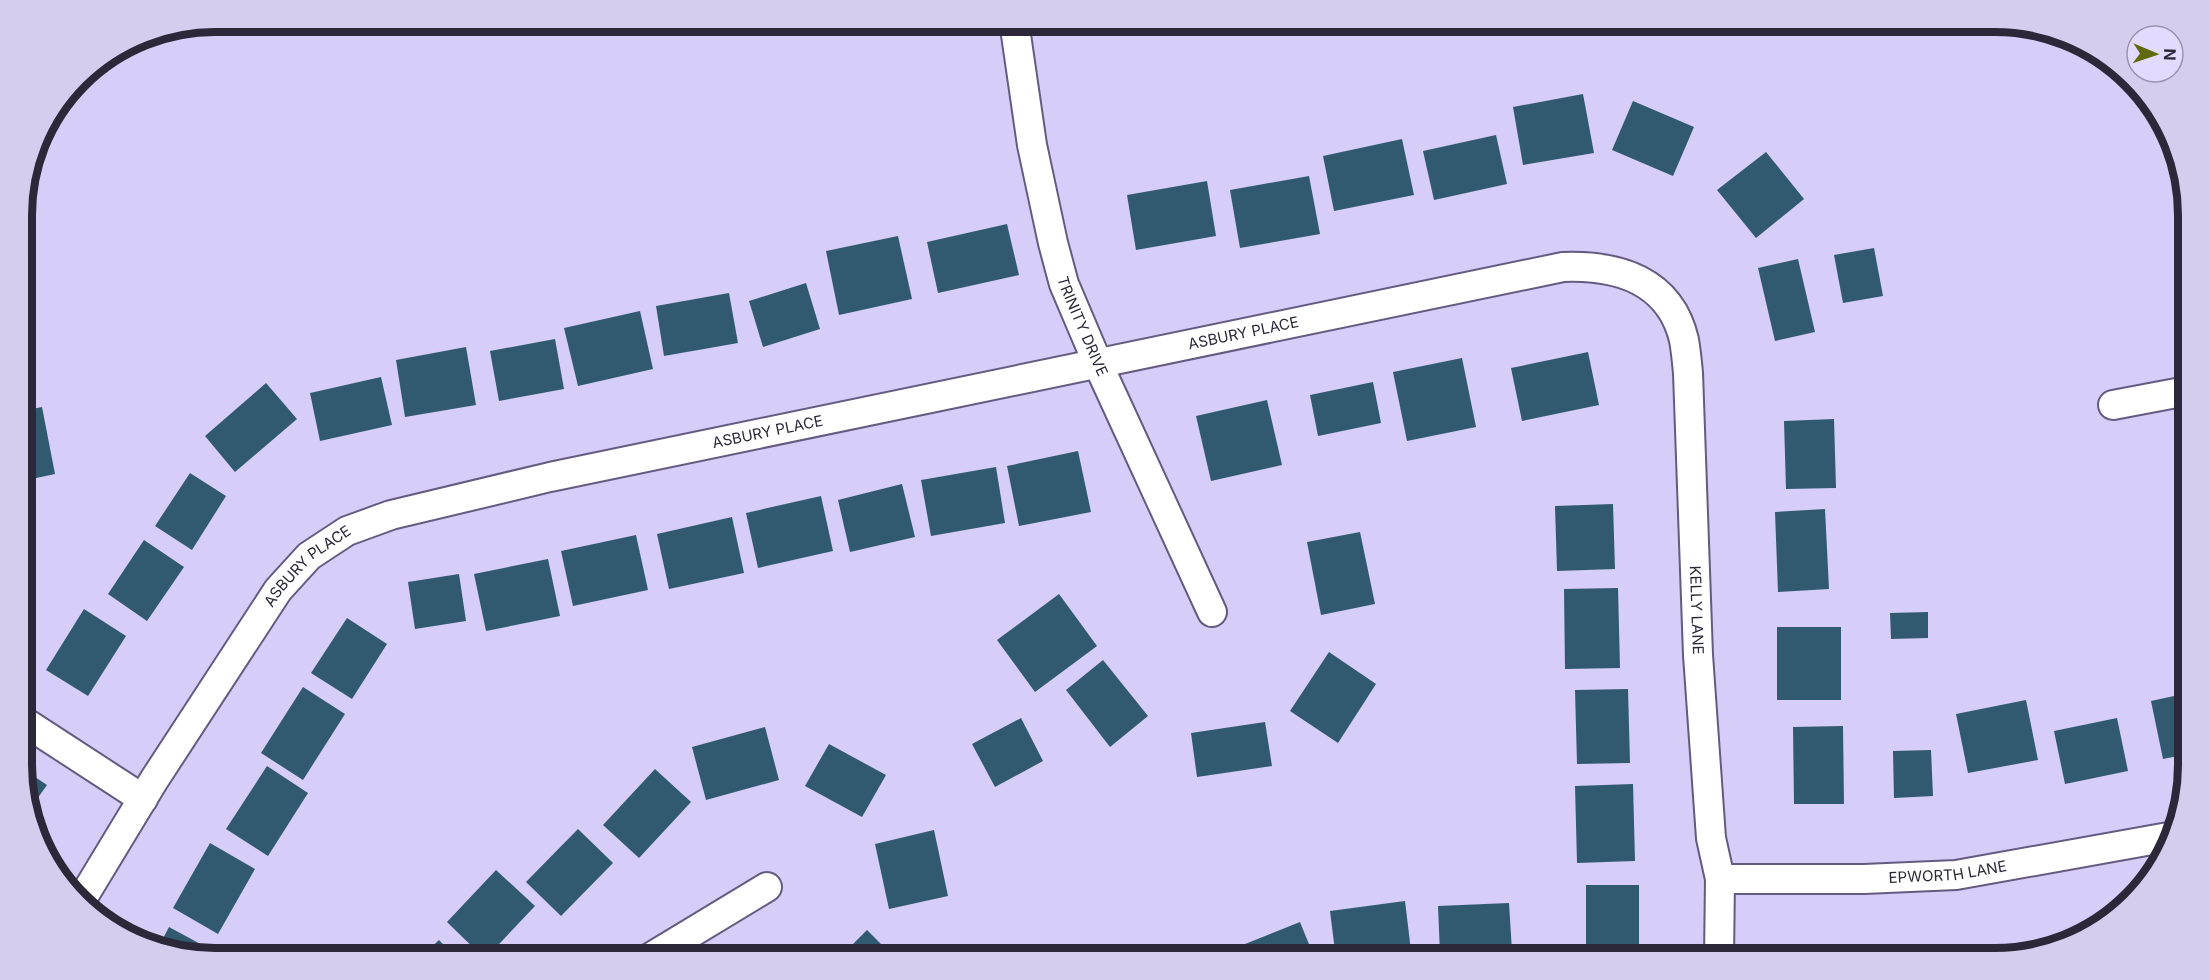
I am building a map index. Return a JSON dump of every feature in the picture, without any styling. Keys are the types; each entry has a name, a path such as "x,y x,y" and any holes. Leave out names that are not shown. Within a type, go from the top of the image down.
{"street":[{"name":"TRINITY DRIVE","path":"1015,31 1032,145 1064,284 1098,364 1212,612"},
{"name":"ASBURY PLACE","path":"85,895 143,799 278,590 309,556 347,531 391,515 550,477 1563,267 1589,266 1638,278"},
{"name":"KELLY LANE","path":"1638,278 1656,291 1672,311 1684,339 1687,362 1698,655 1711,838 1720,879 1719,948"},
{"path":"2113,405 2178,393"},
{"path":"32,728 143,799"},
{"name":"EPWORTH LANE","path":"1720,879 1864,879 1956,875 2162,838"},
{"path":"666,948 767,887"}],"building":[{"path":"1583,94 1594,153 1523,165 1513,107"},
{"path":"1633,101 1694,127 1673,176 1612,150"},
{"path":"1496,135 1507,184 1434,200 1423,151"},
{"path":"1402,139 1414,195 1334,211 1323,156"},
{"path":"1766,152 1804,199 1756,238 1717,190"},
{"path":"1309,176 1320,234 1240,248 1230,190"},
{"path":"1207,181 1216,236 1136,250 1127,195"},
{"path":"1007,224 1019,275 938,293 927,242"},
{"path":"898,236 912,299 839,315 826,251"},
{"path":"1874,248 1883,296 1843,303 1834,255"},
{"path":"1798,259 1815,332 1775,341 1758,268"},
{"path":"806,283 820,329 763,347 749,301"},
{"path":"729,293 738,343 664,356 656,306"},
{"path":"640,311 653,369 578,386 564,328"},
{"path":"555,339 564,389 499,401 490,351"},
{"path":"466,347 476,405 405,417 396,360"},
{"path":"1588,352 1599,405 1522,421 1511,368"},
{"path":"1462,358 1476,427 1407,441 1393,372"},
{"path":"381,377 392,425 320,441 310,393"},
{"path":"1373,382 1381,423 1318,436 1310,395"},
{"path":"266,383 297,419 235,472 205,436"},
{"path":"1267,400 1282,465 1211,481 1196,416"},
{"path":"42,407 55,474 32,479 32,409"},
{"path":"1834,419 1836,488 1786,489 1784,421"},
{"path":"1078,451 1091,512 1019,526 1007,466"},
{"path":"996,467 1005,523 931,536 921,480"},
{"path":"190,473 226,496 192,550 155,526"},
{"path":"902,484 915,537 850,552 838,500"},
{"path":"821,496 833,551 758,568 746,513"},
{"path":"1613,504 1615,569 1557,571 1555,506"},
{"path":"1825,509 1829,589 1778,592 1775,512"},
{"path":"732,517 744,573 669,589 657,534"},
{"path":"1360,532 1375,604 1321,615 1307,542"},
{"path":"636,535 648,590 573,606 561,551"},
{"path":"144,540 184,567 147,621 108,594"},
{"path":"548,559 560,616 486,631 474,574"},
{"path":"459,574 466,621 415,629 408,582"},
{"path":"1618,588 1620,668 1565,669 1564,589"},
{"path":"1059,594 1097,646 1035,692 997,640"},
{"path":"84,609 126,636 88,696 46,670"},
{"path":"1928,612 1928,638 1891,639 1890,613"},
{"path":"347,618 387,644 352,699 311,673"},
{"path":"1777,627 1841,627 1841,700 1777,700"},
{"path":"1329,652 1376,684 1338,743 1290,711"},
{"path":"1103,660 1148,716 1110,747 1066,690"},
{"path":"303,687 345,714 303,780 261,753"},
{"path":"1628,689 1630,763 1577,764 1575,690"},
{"path":"2178,695 2178,756 2163,759 2151,701"},
{"path":"2026,700 2038,760 1968,773 1956,714"},
{"path":"1021,718 1043,761 995,787 972,744"},
{"path":"2117,718 2128,771 2065,784 2054,731"},
{"path":"1265,722 1272,766 1197,777 1191,733"},
{"path":"1843,726 1844,804 1794,804 1793,727"},
{"path":"765,727 779,780 706,800 692,747"},
{"path":"829,744 886,775 862,817 805,786"},
{"path":"1931,750 1933,796 1894,798 1893,751"},
{"path":"267,766 308,793 268,856 226,829"},
{"path":"655,769 691,802 639,858 603,825"},
{"path":"32,775 47,785 36,801"},
{"path":"1633,784 1635,861 1577,863 1575,786"},
{"path":"578,829 613,863 561,916 526,882"},
{"path":"934,830 948,896 889,909 875,844"},
{"path":"210,843 255,869 218,934 173,908"},
{"path":"496,870 535,906 495,948 474,948 447,922"},
{"path":"1586,885 1639,885 1639,948 1586,948"},
{"path":"1405,901 1411,948 1335,948 1330,911"},
{"path":"1509,903 1512,948 1440,948 1438,906"},
{"path":"1300,922 1311,948 1235,948"},
{"path":"169,927 206,947 179,945 162,940"},
{"path":"867,930 885,948 849,948"},
{"path":"439,940 447,948 431,948"}]}
